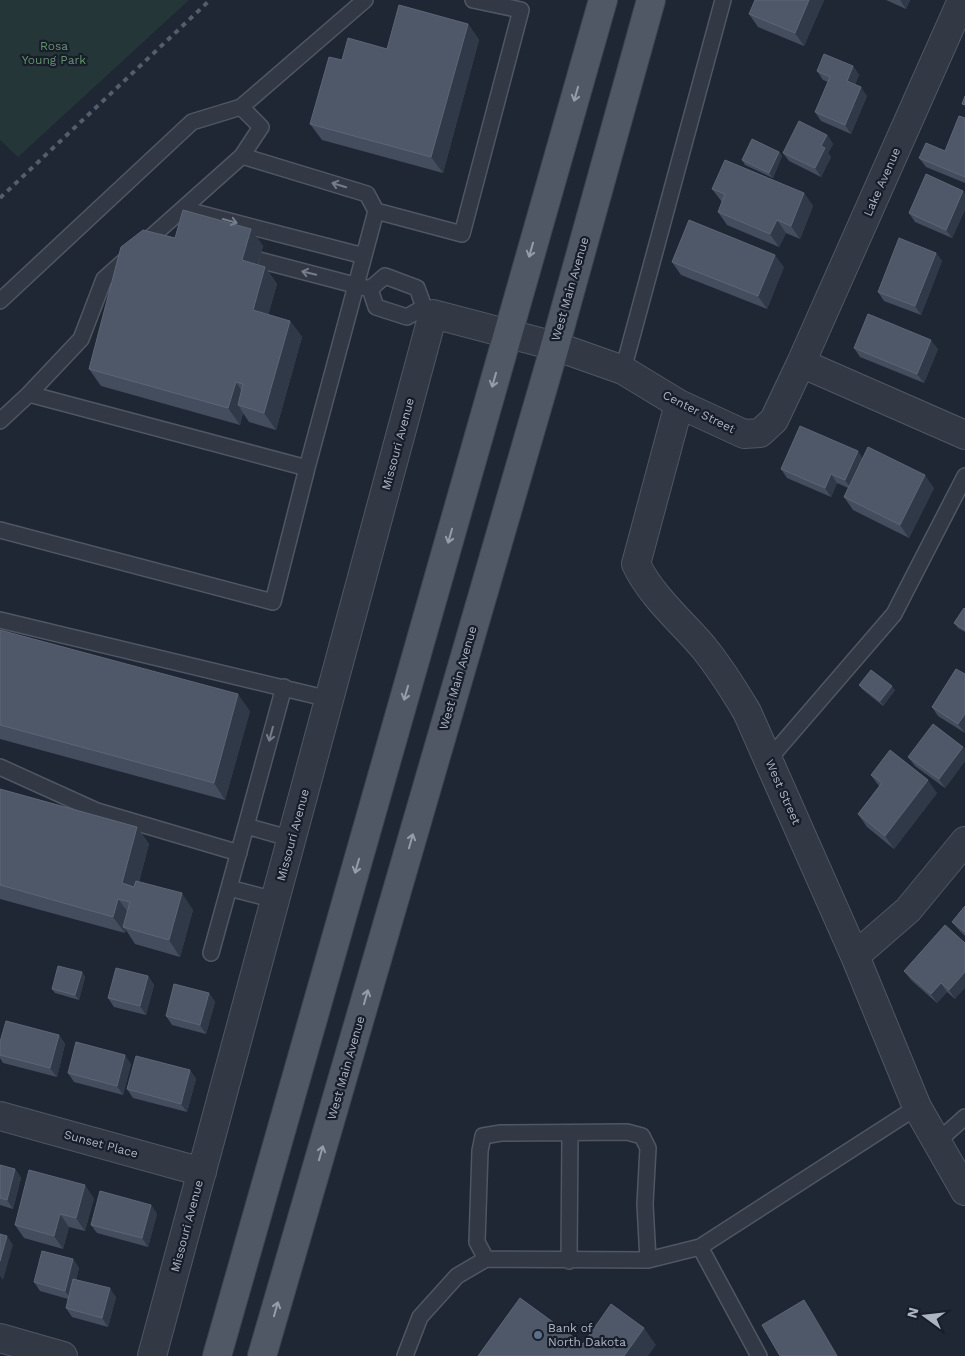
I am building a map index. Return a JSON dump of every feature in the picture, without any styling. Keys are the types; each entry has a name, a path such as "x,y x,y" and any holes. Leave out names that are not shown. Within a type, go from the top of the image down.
{"main road":[{"path":"218,1356 603,0"},
{"name":"West Main Avenue","path":"262,1356 554,346 651,0"}],"street":[{"name":"Lake Avenue","path":"801,363 962,0"},
{"name":"Center Street","path":"428,310 554,346 624,370 679,404 744,434 760,433 774,420 801,363"},
{"name":"Missouri Avenue","path":"152,1356 292,839 428,310"},
{"path":"801,363 965,435"},
{"name":"West Street","path":"679,404 641,538 636,564 643,580 704,649 725,676 747,712 855,956 917,1107 965,1191"},
{"path":"855,956 908,910 965,841"},
{"name":"Sunset Place","path":"0,1116 202,1172"},
{"path":"0,1338 63,1356"}],"lane":[{"path":"0,301 192,122 241,107 364,0"},
{"path":"376,211 462,234 521,10 473,0"},
{"path":"624,370 723,0"},
{"path":"0,421 29,394 81,339 104,279 242,156 261,127 241,107"},
{"path":"0,530 273,602 307,468 363,287 364,256 376,211 367,194 242,156"},
{"path":"183,209 364,256"},
{"path":"155,234 173,238"},
{"path":"259,260 363,287 385,276 417,288 428,310 407,317 376,307 363,287"},
{"path":"29,394 307,468"},
{"path":"769,759 894,614 965,476"},
{"path":"0,620 329,698"},
{"path":"211,952 284,687"},
{"path":"0,766 97,811 239,853"},
{"path":"246,826 292,839"},
{"path":"229,888 275,900"},
{"path":"405,1356 420,1317 457,1276 486,1259 648,1260 700,1247 917,1107"},
{"path":"936,1143 965,1118"},
{"path":"486,1259 477,1242 480,1151 483,1136 501,1133 627,1132 642,1136 648,1148 645,1204 648,1260"},
{"path":"569,1261 570,1133"},
{"path":"700,1247 759,1356"}],"green space":[{"name":"Rosa Young Park","path":"0,0 189,0 18,157 0,140"}],"building":[{"path":"755,0 809,0 795,33 749,14"},
{"path":"399,5 468,24 431,157 310,124 329,57 342,60 348,38 387,49"},
{"path":"824,54 853,66 847,81 861,87 845,125 815,112 830,77 817,71"},
{"path":"959,116 965,118 965,177 919,158 926,143 945,151"},
{"path":"799,121 827,135 821,146 825,148 815,168 783,153"},
{"path":"752,139 779,152 769,173 742,160"},
{"path":"725,160 804,193 791,226 777,220 770,234 718,212 725,194 712,189"},
{"path":"926,174 963,191 946,230 909,213"},
{"path":"183,210 251,229 242,260 265,267 253,310 290,321 264,413 238,405 243,384 236,382 228,408 89,369 121,247 143,230 175,238"},
{"path":"689,220 775,255 758,296 672,262"},
{"path":"899,238 936,253 915,306 878,292"},
{"path":"868,314 931,340 917,374 854,348"},
{"path":"800,426 858,451 845,480 831,474 825,488 781,469"},
{"path":"868,447 925,475 900,525 844,497"},
{"path":"965,609 965,630 954,623"},
{"path":"0,630 238,694 214,783 0,725"},
{"path":"956,669 965,674 965,714 958,724 932,707"},
{"path":"871,670 892,686 880,701 859,685"},
{"path":"933,724 963,747 939,779 908,757"},
{"path":"890,750 928,780 885,836 858,814 882,783 871,775"},
{"path":"0,789 137,827 122,883 134,887 136,881 182,893 169,940 123,927 130,902 118,899 113,917 0,885"},
{"path":"965,906 965,932 952,922"},
{"path":"945,925 965,943 965,972 949,990 941,983 931,994 904,971"},
{"path":"58,966 82,972 75,995 52,989"},
{"path":"116,968 148,976 140,1006 108,998"},
{"path":"174,984 209,993 200,1025 166,1016"},
{"path":"6,1021 59,1035 50,1068 0,1055 0,1042"},
{"path":"76,1042 125,1055 117,1086 68,1073"},
{"path":"136,1056 190,1070 181,1104 127,1089"},
{"path":"0,1165 15,1169 7,1200 0,1198"},
{"path":"29,1170 85,1185 76,1218 60,1214 54,1236 15,1225"},
{"path":"100,1191 151,1205 142,1238 91,1225"},
{"path":"0,1234 7,1236 0,1261"},
{"path":"42,1251 73,1259 65,1291 34,1282"},
{"path":"73,1279 110,1288 102,1318 66,1308"},
{"path":"520,1298 583,1344 611,1304 644,1328 624,1356 478,1356"},
{"path":"804,1300 837,1356 780,1356 762,1325"}],"railway":[{"path":"0,198 210,0"}],"place":[{"name":"Bank of North Dakota","path":"538,1335"}]}
